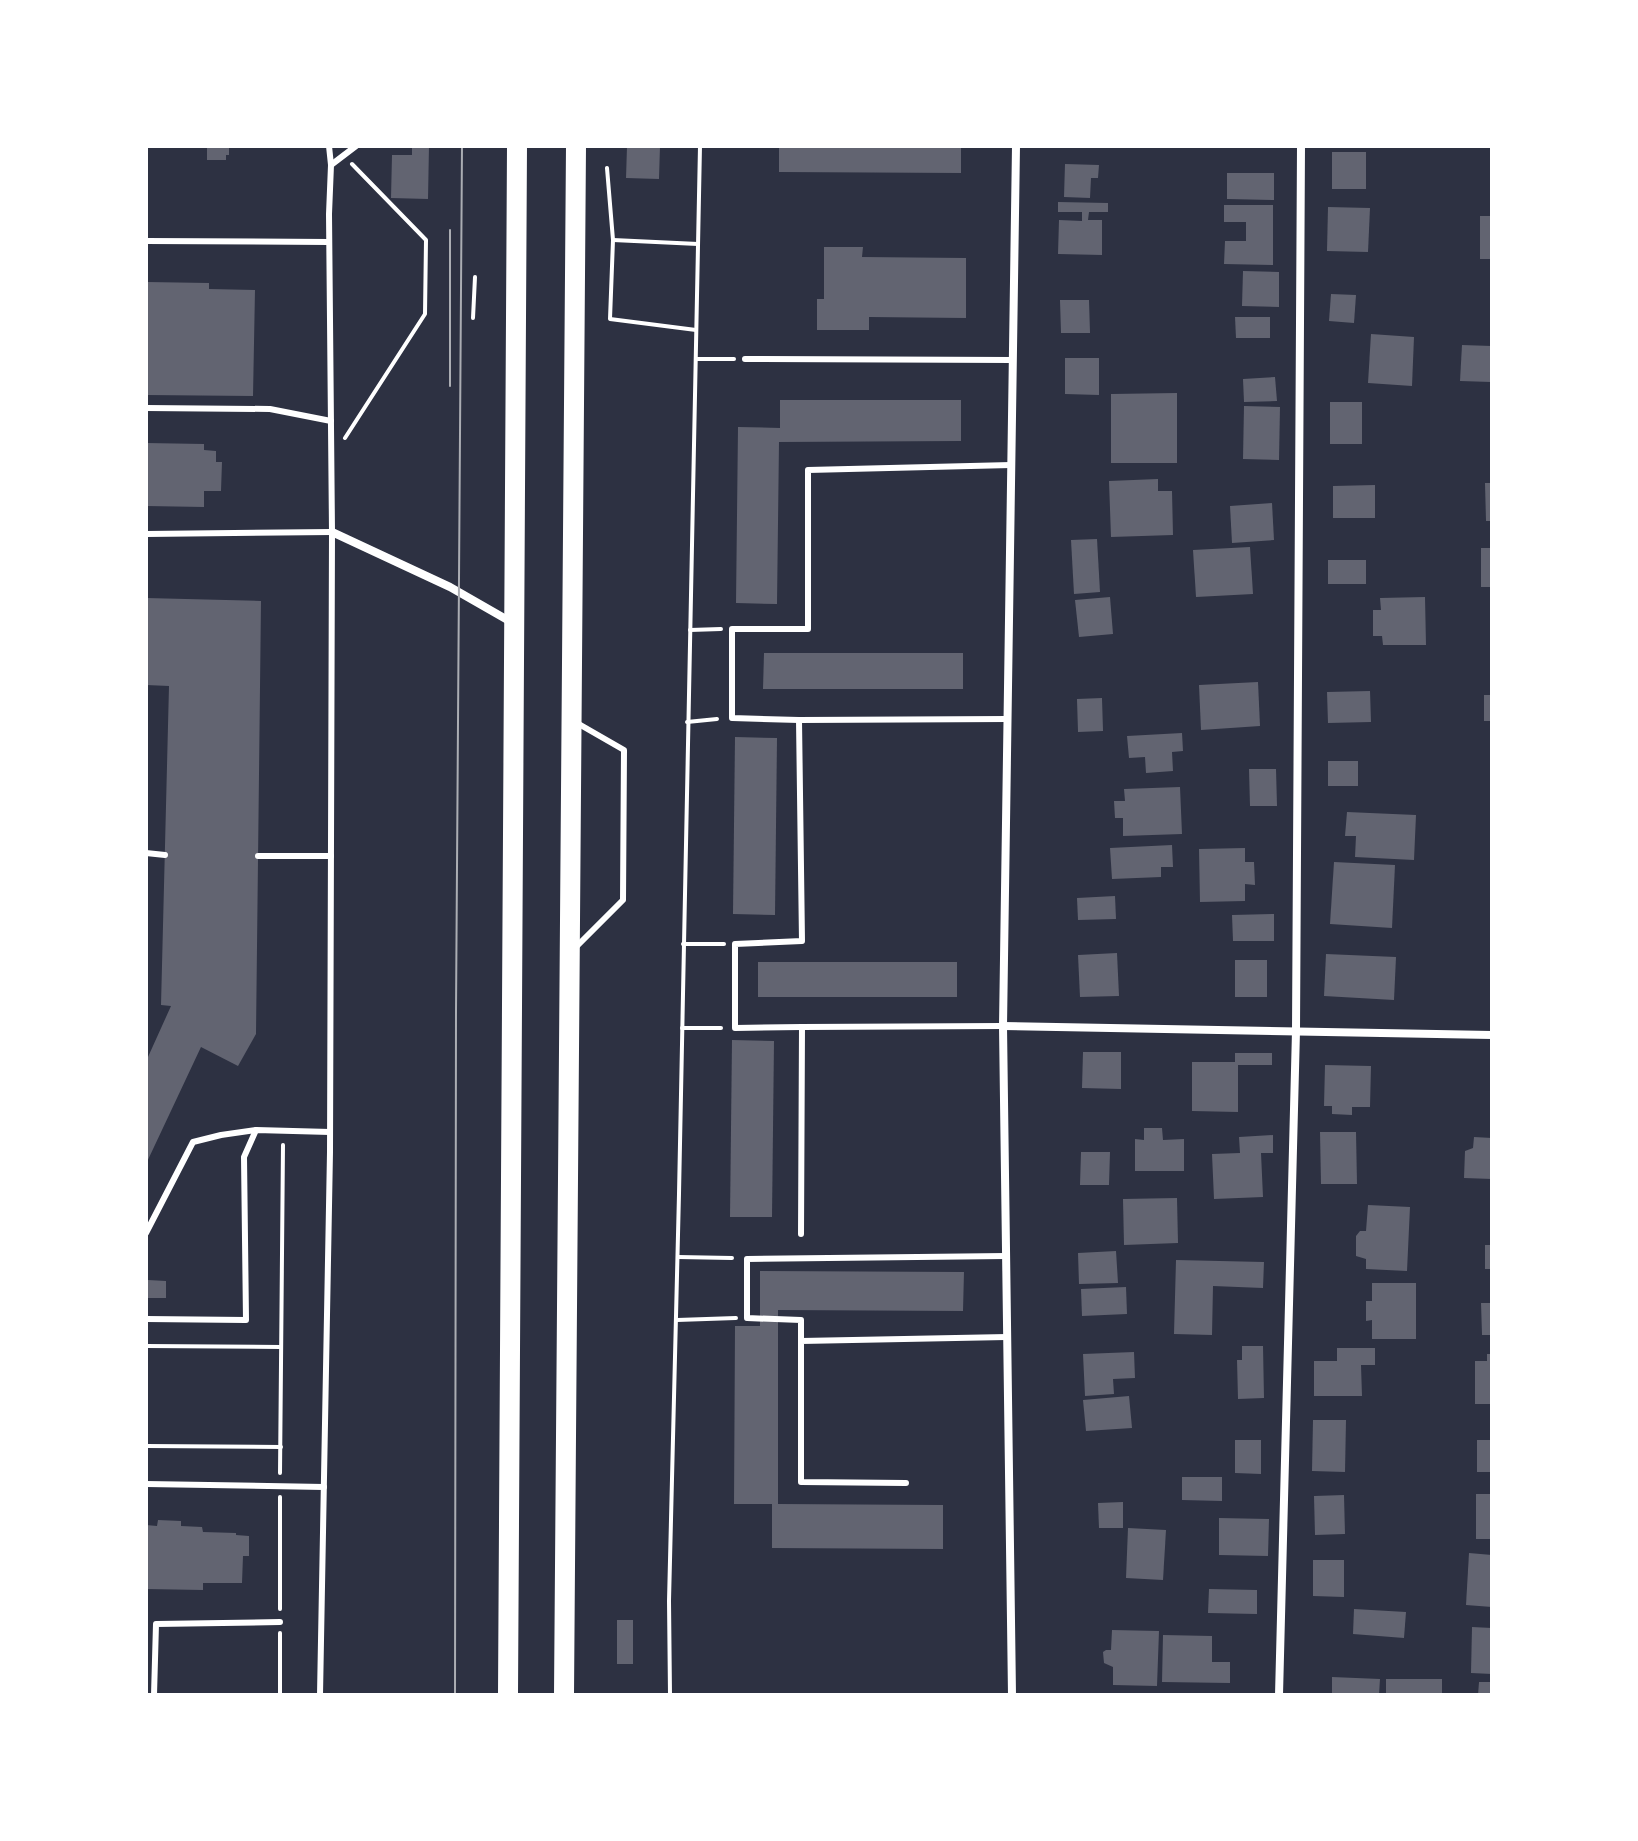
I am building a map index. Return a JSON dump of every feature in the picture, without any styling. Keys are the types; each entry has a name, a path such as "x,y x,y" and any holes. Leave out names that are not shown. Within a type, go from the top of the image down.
{"highway":[{"path":"508,1695 517,146"},
{"path":"564,1695 576,146"}],"street":[{"path":"1012,1695 1003,1026 1016,146"},
{"path":"1279,1695 1296,1031 1301,146"},
{"path":"332,532 450,587 515,624"},
{"path":"1003,1026 1492,1035"}],"lane":[{"path":"320,1695 330,1132 332,532 329,146"},
{"path":"331,165 356,146"},
{"path":"146,241 329,242"},
{"path":"745,359 1013,360"},
{"path":"146,408 270,409 331,421"},
{"path":"1008,719 732,718 732,629 808,629 808,470 1011,465"},
{"path":"146,534 332,532"},
{"path":"569,954 623,900 624,750 571,720"},
{"path":"799,720 802,941 735,944 735,1028 1003,1026"},
{"path":"146,853 165,855"},
{"path":"258,856 331,856"},
{"path":"801,1234 802,1027"},
{"path":"146,1233 193,1142 256,1130 330,1132"},
{"path":"146,1319 246,1320 244,1157 256,1130"},
{"path":"906,1483 801,1482 801,1320 747,1318 747,1259 1006,1256"},
{"path":"801,1341 1007,1337"},
{"path":"146,1484 324,1487"},
{"path":"154,1695 156,1624 280,1622"}],"path":[{"path":"670,1695 669,1601 700,146"},
{"path":"331,461 425,314 426,240 344,155"},
{"path":"607,168 613,240 610,319 697,330"},
{"path":"613,240 698,244"},
{"path":"473,318 475,277"},
{"path":"696,359 745,359"},
{"path":"689,630 732,629"},
{"path":"687,722 732,718"},
{"path":"683,944 735,944"},
{"path":"682,1028 735,1028"},
{"path":"280,1695 283,1131"},
{"path":"678,1257 747,1259"},
{"path":"676,1320 747,1318"},
{"path":"146,1346 281,1347"},
{"path":"146,1446 281,1447"}],"building":[{"path":"207,146 229,146 229,155 226,155 226,160 207,160"},
{"path":"412,146 429,146 428,199 391,198 392,155 412,155"},
{"path":"627,146 660,146 659,179 626,178"},
{"path":"779,146 961,146 961,173 779,172"},
{"path":"1332,152 1366,152 1366,189 1332,189"},
{"path":"1065,164 1099,165 1098,178 1091,178 1090,198 1064,197"},
{"path":"1227,173 1274,173 1274,200 1227,199"},
{"path":"1058,202 1108,203 1108,212 1089,212 1088,220 1102,220 1102,255 1058,254 1059,220 1082,221 1082,212 1058,212"},
{"path":"1224,205 1273,205 1273,265 1224,264 1225,241 1246,241 1246,222 1224,222"},
{"path":"1328,207 1370,208 1368,252 1327,251"},
{"path":"1480,216 1492,216 1492,259 1480,259"},
{"path":"824,247 863,247 862,257 966,258 966,318 869,317 869,330 817,330 817,299 824,299"},
{"path":"1243,271 1279,272 1279,307 1242,306"},
{"path":"147,282 209,283 209,289 255,290 253,396 146,395"},
{"path":"1331,294 1356,295 1354,323 1329,321"},
{"path":"1060,300 1089,300 1090,333 1061,333"},
{"path":"1235,317 1270,317 1270,338 1236,338"},
{"path":"1371,334 1414,337 1412,386 1368,383"},
{"path":"1462,345 1492,346 1491,382 1460,381"},
{"path":"1065,358 1099,358 1099,395 1065,394"},
{"path":"1275,377 1277,401 1244,402 1243,379"},
{"path":"1177,393 1177,463 1111,463 1111,394"},
{"path":"780,400 961,400 961,441 779,442 777,604 736,603 738,427 780,428"},
{"path":"1330,402 1362,402 1362,444 1330,444"},
{"path":"1244,406 1280,407 1279,460 1243,459"},
{"path":"146,443 204,444 204,450 216,451 216,462 222,462 221,491 204,491 204,507 146,506"},
{"path":"1158,479 1158,491 1172,491 1173,535 1111,537 1109,481"},
{"path":"1485,483 1492,483 1492,521 1486,521"},
{"path":"1375,485 1375,518 1333,518 1333,486"},
{"path":"1272,503 1274,540 1232,543 1230,506"},
{"path":"1097,539 1100,592 1074,594 1071,540"},
{"path":"1250,547 1253,594 1196,597 1193,550"},
{"path":"1481,548 1492,548 1492,587 1481,587"},
{"path":"1328,560 1366,560 1366,584 1328,584"},
{"path":"1110,597 1113,634 1079,637 1075,600"},
{"path":"1425,597 1426,645 1383,645 1382,636 1373,636 1373,610 1381,610 1380,598"},
{"path":"146,598 261,601 256,1034 238,1066 201,1047 146,1164 146,1057 171,1006 161,1005 169,686 146,685"},
{"path":"764,653 963,653 963,689 763,689"},
{"path":"1258,682 1260,726 1201,730 1199,685"},
{"path":"1370,691 1371,722 1328,723 1327,692"},
{"path":"1484,695 1492,695 1492,721 1484,721"},
{"path":"1102,698 1103,731 1078,732 1077,699"},
{"path":"1182,733 1183,751 1172,752 1173,771 1146,773 1145,757 1129,758 1127,736"},
{"path":"735,737 777,738 775,915 733,914"},
{"path":"1328,761 1358,761 1358,786 1328,786"},
{"path":"1249,769 1276,769 1277,806 1250,806"},
{"path":"1180,787 1182,834 1123,836 1123,818 1115,818 1114,801 1125,801 1124,789"},
{"path":"1347,812 1416,815 1414,860 1355,857 1356,836 1345,836"},
{"path":"1172,845 1173,867 1161,867 1161,877 1112,879 1110,848"},
{"path":"1245,848 1245,862 1254,862 1255,885 1245,884 1245,901 1200,902 1199,849"},
{"path":"1334,862 1395,865 1392,928 1330,924"},
{"path":"1115,896 1116,919 1078,920 1077,898"},
{"path":"1274,914 1274,941 1233,941 1232,915"},
{"path":"1117,953 1119,996 1080,997 1078,955"},
{"path":"1326,954 1396,957 1394,1000 1324,996"},
{"path":"1235,960 1267,960 1267,997 1235,997"},
{"path":"758,962 957,962 957,997 758,997"},
{"path":"732,1040 774,1041 772,1217 730,1217"},
{"path":"1083,1052 1121,1052 1121,1089 1082,1088"},
{"path":"1235,1053 1272,1053 1272,1065 1238,1065 1238,1112 1192,1111 1192,1062 1235,1062"},
{"path":"1325,1065 1371,1066 1370,1107 1352,1107 1352,1115 1332,1114 1332,1106 1324,1106"},
{"path":"1144,1128 1162,1128 1163,1140 1184,1139 1184,1171 1135,1171 1135,1139 1144,1140"},
{"path":"1320,1132 1356,1132 1357,1184 1321,1184"},
{"path":"1273,1135 1273,1153 1261,1153 1263,1197 1214,1199 1212,1154 1240,1153 1239,1137"},
{"path":"1474,1137 1492,1138 1492,1179 1464,1178 1465,1151 1473,1148"},
{"path":"1081,1152 1110,1152 1109,1185 1080,1185"},
{"path":"1177,1198 1178,1243 1124,1245 1123,1199"},
{"path":"1368,1205 1410,1207 1407,1271 1366,1269 1366,1259 1356,1256 1356,1236 1360,1231 1366,1231"},
{"path":"1485,1245 1492,1245 1492,1269 1485,1269"},
{"path":"1116,1251 1118,1283 1079,1284 1078,1253"},
{"path":"1176,1260 1264,1262 1263,1288 1213,1286 1212,1335 1174,1334"},
{"path":"760,1271 964,1272 963,1311 778,1310 778,1504 943,1505 943,1549 772,1548 772,1504 734,1504 735,1326 760,1326"},
{"path":"148,1280 166,1281 166,1298 148,1298"},
{"path":"1372,1283 1416,1283 1416,1339 1372,1339 1372,1320 1366,1321 1366,1301 1372,1301"},
{"path":"1126,1287 1127,1314 1082,1316 1081,1289"},
{"path":"1481,1303 1492,1303 1492,1335 1482,1335"},
{"path":"1242,1346 1263,1346 1264,1398 1238,1399 1237,1360 1242,1360"},
{"path":"1337,1348 1375,1348 1375,1365 1361,1365 1362,1396 1314,1396 1314,1361 1337,1361"},
{"path":"1134,1352 1135,1378 1113,1379 1114,1394 1085,1396 1083,1354"},
{"path":"1487,1354 1492,1354 1492,1404 1475,1404 1475,1361 1487,1361"},
{"path":"1129,1396 1132,1428 1086,1431 1083,1400"},
{"path":"1313,1420 1346,1420 1345,1472 1312,1471"},
{"path":"1235,1440 1261,1440 1261,1474 1235,1473"},
{"path":"1477,1440 1492,1440 1492,1472 1477,1472"},
{"path":"1182,1477 1222,1477 1222,1501 1182,1500"},
{"path":"1476,1494 1492,1494 1492,1539 1476,1539"},
{"path":"1344,1495 1345,1534 1315,1535 1314,1496"},
{"path":"1123,1502 1123,1528 1099,1528 1098,1503"},
{"path":"1219,1518 1269,1519 1268,1556 1219,1555"},
{"path":"158,1520 181,1521 181,1526 202,1527 203,1532 249,1536 249,1556 243,1556 242,1583 203,1583 203,1590 146,1589 146,1525 157,1526"},
{"path":"1128,1528 1166,1530 1163,1580 1126,1578"},
{"path":"1469,1553 1492,1555 1492,1607 1466,1605"},
{"path":"1313,1560 1344,1560 1344,1597 1313,1596"},
{"path":"1209,1589 1257,1590 1257,1614 1208,1613"},
{"path":"1354,1609 1406,1612 1404,1638 1353,1634"},
{"path":"617,1620 633,1620 633,1664 617,1664"},
{"path":"1472,1627 1492,1628 1492,1674 1471,1673"},
{"path":"1112,1630 1159,1631 1157,1686 1113,1685 1113,1667 1104,1663 1103,1652 1111,1650"},
{"path":"1163,1635 1212,1636 1212,1662 1230,1662 1230,1683 1162,1682"},
{"path":"1332,1677 1380,1679 1379,1695 1332,1695"},
{"path":"1386,1679 1442,1679 1442,1695 1386,1695"},
{"path":"1479,1682 1492,1682 1492,1695 1478,1695"}],"tram line":[{"path":"455,1695 462,146"},
{"path":"450,230 450,386"}]}
